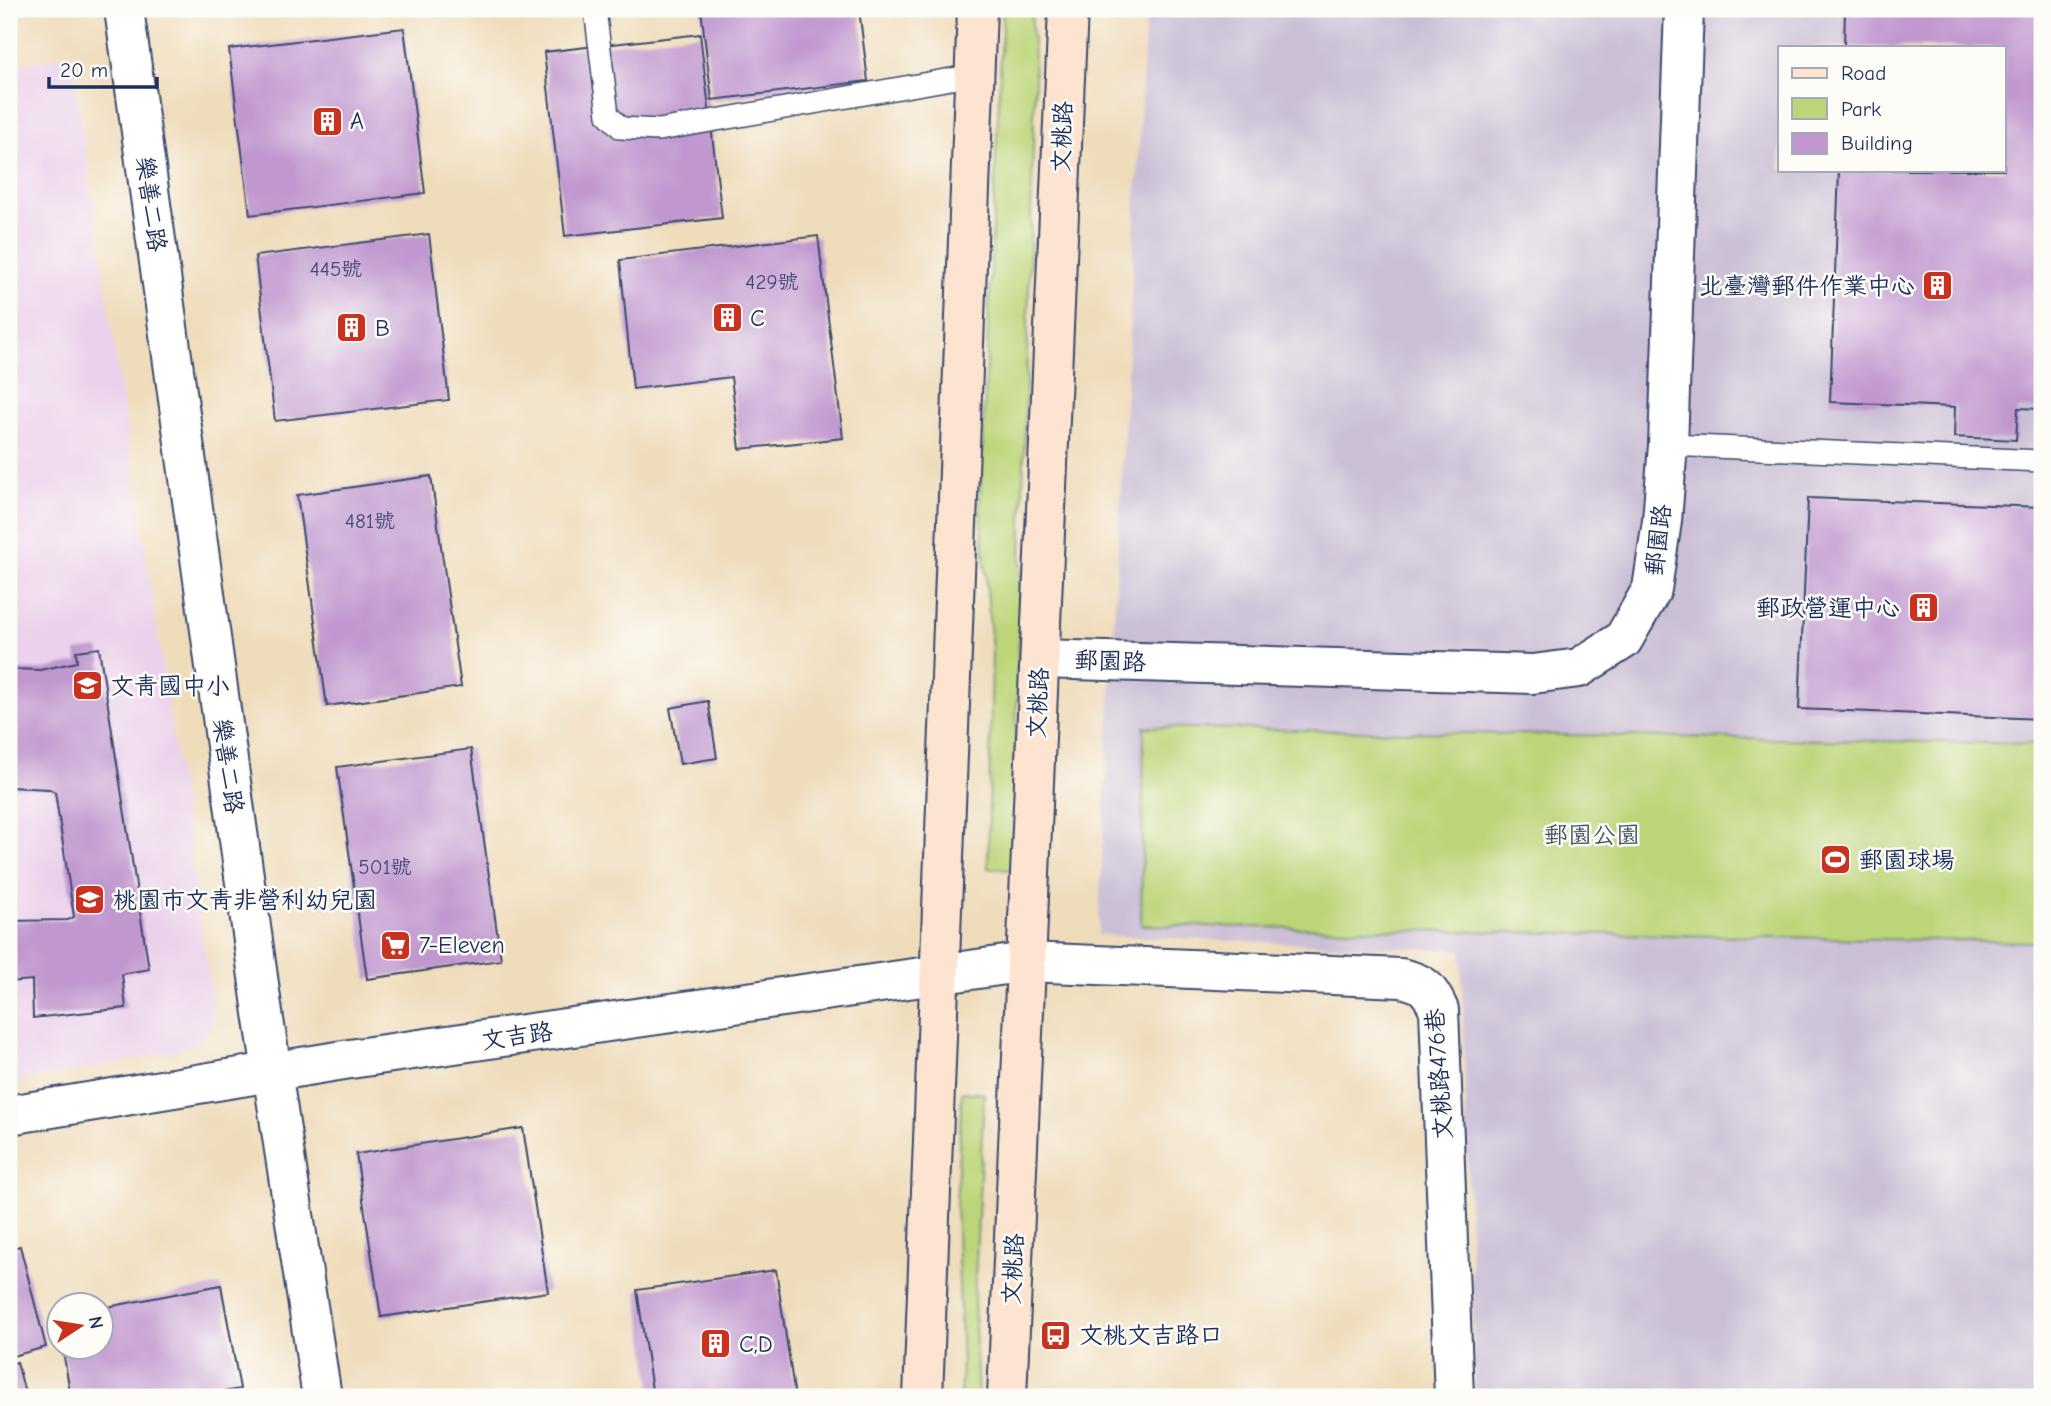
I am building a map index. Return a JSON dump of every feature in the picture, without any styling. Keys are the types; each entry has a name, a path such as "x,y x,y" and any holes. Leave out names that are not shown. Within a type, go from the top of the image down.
{"street":[{"name":"樂善二路","path":"124,9 272,1072 322,1397"},
{"path":"923,1397 976,9"},
{"name":"文桃路","path":"1007,1397 1068,9"},
{"name":"郵園路","path":"1040,659 1533,674 1579,668 1623,640 1652,589 1662,521 1668,445 1684,9"},
{"name":"文吉路","path":"9,1115 272,1072 1026,962"},
{"name":"文桃路476巷","path":"1026,962 1401,978 1420,982 1432,994 1439,1010 1454,1397"}],"lane":[{"path":"595,9 608,114 621,128 659,130 974,75"},
{"path":"1668,445 2042,461"}],"shaded area":[{"path":"1146,9 2042,9 2042,1397 1475,1397 1461,950 1098,935"},
{"name":"文青國中小","path":"71,54 213,1006 210,1026 195,1044 177,1051 9,1084 9,67"}],"green space":[{"path":"1003,9 1031,9 1035,78 1012,870 988,868 992,651 980,504"},
{"name":"郵園公園","path":"1144,727 2042,744 2039,942 1141,925"},
{"path":"962,1092 984,1094 974,1302 978,1397 960,1397 962,1363 956,1205"}],"building":[{"path":"701,9 859,9 868,81 712,100"},
{"name":"北臺灣郵件作業中心","path":"1845,9 2042,9 2042,409 2018,408 2016,440 1954,437 1955,407 1830,402 1839,172 2006,172 2006,46 1844,46"},
{"name":"A","path":"404,28 425,193 250,215 229,49"},
{"path":"700,34 722,218 565,236 544,52"},
{"name":"B","path":"429,234 449,400 275,421 255,256"},
{"name":"C","path":"818,236 843,438 740,449 731,377 633,389 620,260"},
{"path":"431,476 461,687 327,706 297,495"},
{"name":"郵政營運中心","path":"1808,498 2042,507 2042,719 1799,709"},
{"path":"99,648 149,969 122,974 126,1008 33,1018 32,980 9,982 9,921 68,920 74,917 55,792 49,789 9,787 9,669 40,670 77,662 76,651"},
{"path":"708,701 717,758 680,764 670,708"},
{"path":"471,749 501,960 367,979 337,767"},
{"path":"523,1128 548,1292 381,1317 356,1154"},
{"path":"20,1246 46,1347 9,1357 9,1249"},
{"name":"C,D","path":"776,1270 795,1397 653,1397 637,1290"},
{"path":"221,1285 240,1389 195,1397 71,1397 64,1360 116,1360 116,1305"},
{"path":"17,1362 26,1397 9,1397 9,1364"}],"place":[{"name":"A","path":"327,121"},
{"name":"北臺灣郵件作業中心","path":"1938,286"},
{"name":"C","path":"727,318"},
{"name":"B","path":"352,328"},
{"name":"郵政營運中心","path":"1923,608"},
{"name":"文青國中小","path":"87,686"},
{"name":"郵園球場","path":"1836,860"},
{"name":"桃園市文青非營利幼兒園","path":"90,900"},
{"name":"7-Eleven","path":"396,945"},
{"name":"文桃文吉路口","path":"1056,1335"},
{"name":"C,D","path":"716,1344"}]}
